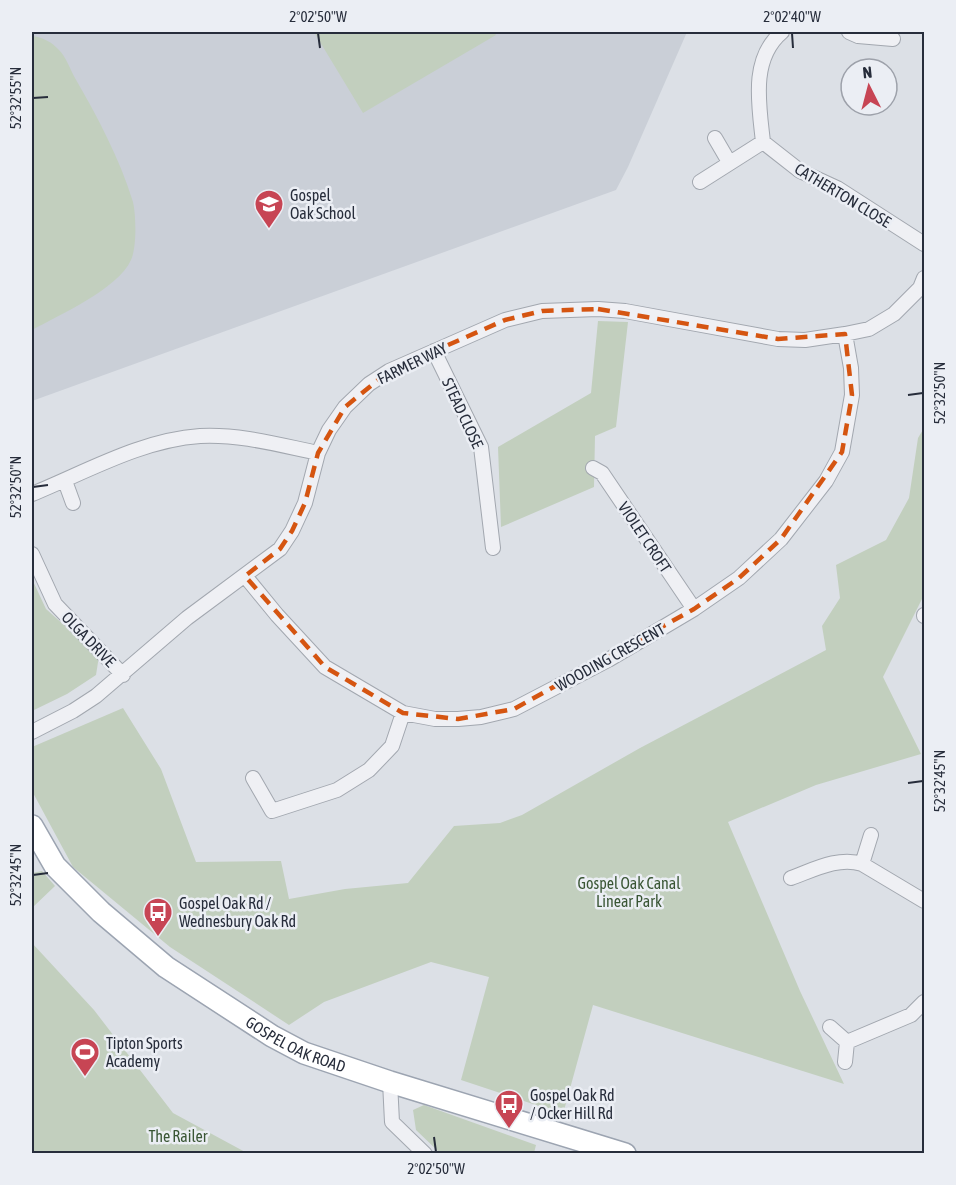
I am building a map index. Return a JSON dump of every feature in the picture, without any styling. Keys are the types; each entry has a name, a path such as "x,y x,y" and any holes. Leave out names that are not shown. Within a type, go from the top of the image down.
{"main road":[{"name":"GOSPEL OAK ROAD","path":"32,826 55,866 101,912 166,967 272,1036 304,1053 390,1082 625,1154"}],"street":[{"path":"700,182 763,142 758,89 763,63 771,40 782,32"},
{"path":"849,32 858,36 893,39"},
{"path":"715,138 729,162"},
{"name":"CATHERTON CLOSE","path":"763,142 800,171 837,188 924,244"},
{"name":"FARMER WAY","path":"32,732 73,711 123,675 153,645 280,549 292,531 305,503 318,453 329,430 345,407 369,384 389,371 505,320 542,311 576,309 625,311 778,339 805,340 845,334 869,328 894,314 920,288 924,278"},
{"name":"WOODING CRESCENT","path":"245,576 325,667 403,713 458,719 481,717 514,709 608,660 694,609 739,578 781,539 826,481 842,452 852,394 851,368 845,334"},
{"name":"STEAD CLOSE","path":"434,351 481,447 493,548"},
{"path":"32,494 149,445 199,436 264,440 318,453"},
{"name":"VIOLET CROFT","path":"592,468 602,473 694,609"},
{"path":"65,481 73,503"},
{"name":"OLGA DRIVE","path":"32,554 55,604 123,675"},
{"path":"253,778 272,811 337,790 369,770 392,746 403,713"},
{"path":"862,864 871,835"},
{"path":"791,878 834,863 852,860 924,901"},
{"path":"848,1042 911,1015 924,1002"},
{"path":"830,1027 848,1042"},
{"path":"845,1062 848,1042"},
{"path":"390,1082 392,1122 425,1154"}],"highlighted area":[{"path":"598,309 778,339 845,334 852,395 842,452 781,539 739,578 694,609 514,709 458,719 403,713 325,667 245,576 280,549 292,531 305,503 318,453 345,407 389,371 505,320 542,311"}],"shaded area":[{"name":"Gospel Oak School","path":"32,32 687,32 616,190 32,401"}],"green space":[{"path":"314,32 494,32 496,35 363,113"},
{"path":"32,36 47,40 61,53 92,107 128,186 134,208 135,231 131,260 114,281 87,300 32,330"},
{"path":"598,321 628,322 616,427 595,436 594,487 501,527 498,447 591,393"},
{"name":"Gospel Oak Canal Linear Park","path":"924,428 924,595 883,677 921,754 816,785 728,822 800,991 844,1084 593,1005 563,1114 461,1080 489,977 431,962 324,1002 289,1025 170,947 73,867 32,791 32,747 123,708 161,769 196,862 281,861 289,899 345,889 408,883 454,826 500,823 522,815 640,748 826,650 822,626 840,598 836,565 886,540 909,498 918,438"},
{"path":"32,579 46,609 99,656 96,675 67,694 32,711"},
{"path":"42,871 55,886 32,908 32,873"},
{"name":"Tipton Sports Academy","path":"32,943 94,1010 173,1113 247,1153 32,1153"},
{"path":"424,1105 536,1145 534,1153 440,1153 416,1130 413,1110"}],"place":[{"name":"Gospel Oak School","path":"269,230"},
{"name":"Gospel Oak Rd / Wednesbury Oak Rd","path":"158,938"},
{"name":"Tipton Sports Academy","path":"85,1078"},
{"name":"Gospel Oak Rd / Ocker Hill Rd","path":"509,1130"}],"park label":[{"name":"The Railer","path":"178,1136"}]}
